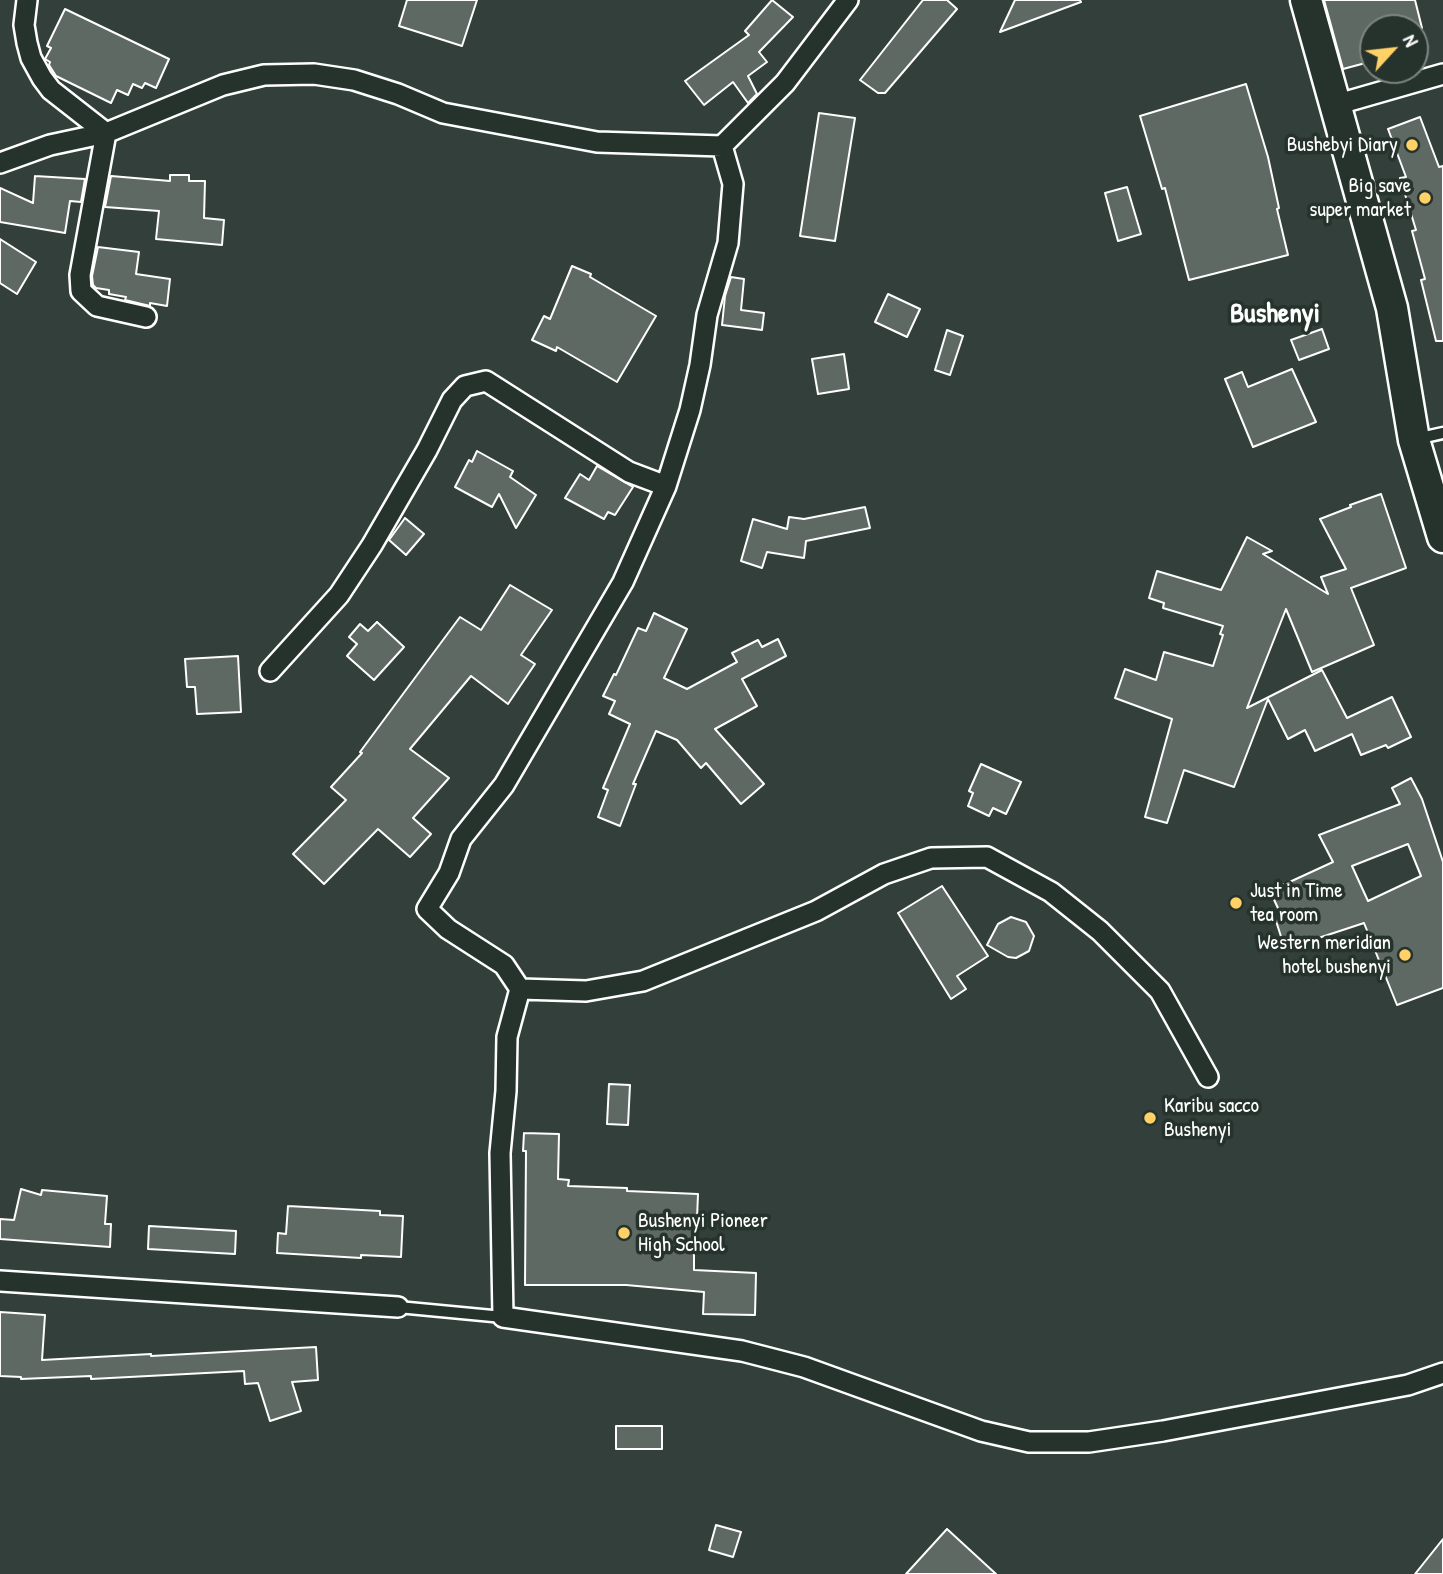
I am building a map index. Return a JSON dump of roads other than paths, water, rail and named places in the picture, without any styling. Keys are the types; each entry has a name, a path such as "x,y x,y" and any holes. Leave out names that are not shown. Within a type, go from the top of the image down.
{"main road":[{"path":"1306,0 1392,308 1413,440 1443,537"}],"street":[{"path":"27,0 24,25 27,43 31,58 42,78 51,90 106,133"},
{"path":"0,163 50,145 106,133 223,85 264,75 314,74 354,80 398,94 443,113 511,128 597,142 722,146 785,83 848,0"},
{"path":"1335,105 1443,74"},
{"path":"106,133 80,275 81,291 97,306 146,317"},
{"path":"722,146 733,184 728,243 707,315 690,410 666,486 622,582 603,616 504,785 461,839 449,873 427,909 448,929 504,965 520,989 507,1037 506,1091 500,1153 503,1317 742,1351 804,1367 981,1431 1029,1441 1089,1442 1163,1431 1408,1385 1443,1373"},
{"path":"270,671 339,595 428,450 452,400 465,386 486,382 629,472 666,486"},
{"path":"520,989 586,991 643,981 816,911 884,874 931,858 988,857 1061,900 1100,931 1160,991 1208,1077"},
{"path":"0,1281 398,1307"}],"lane":[{"path":"1413,440 1443,433"},
{"path":"398,1307 503,1317"}],"place":[{"name":"Bushebyi Diary","path":"1412,145"},
{"name":"Big save super market","path":"1425,198"},
{"name":"Just in Time tea room","path":"1236,903"},
{"name":"Western meridian hotel bushenyi","path":"1405,955"},
{"name":"Karibu sacco Bushenyi","path":"1150,1118"},
{"name":"Bushenyi Pioneer High School","path":"624,1233"}],"district":[{"name":"Bushenyi","path":"1275,315"}]}
